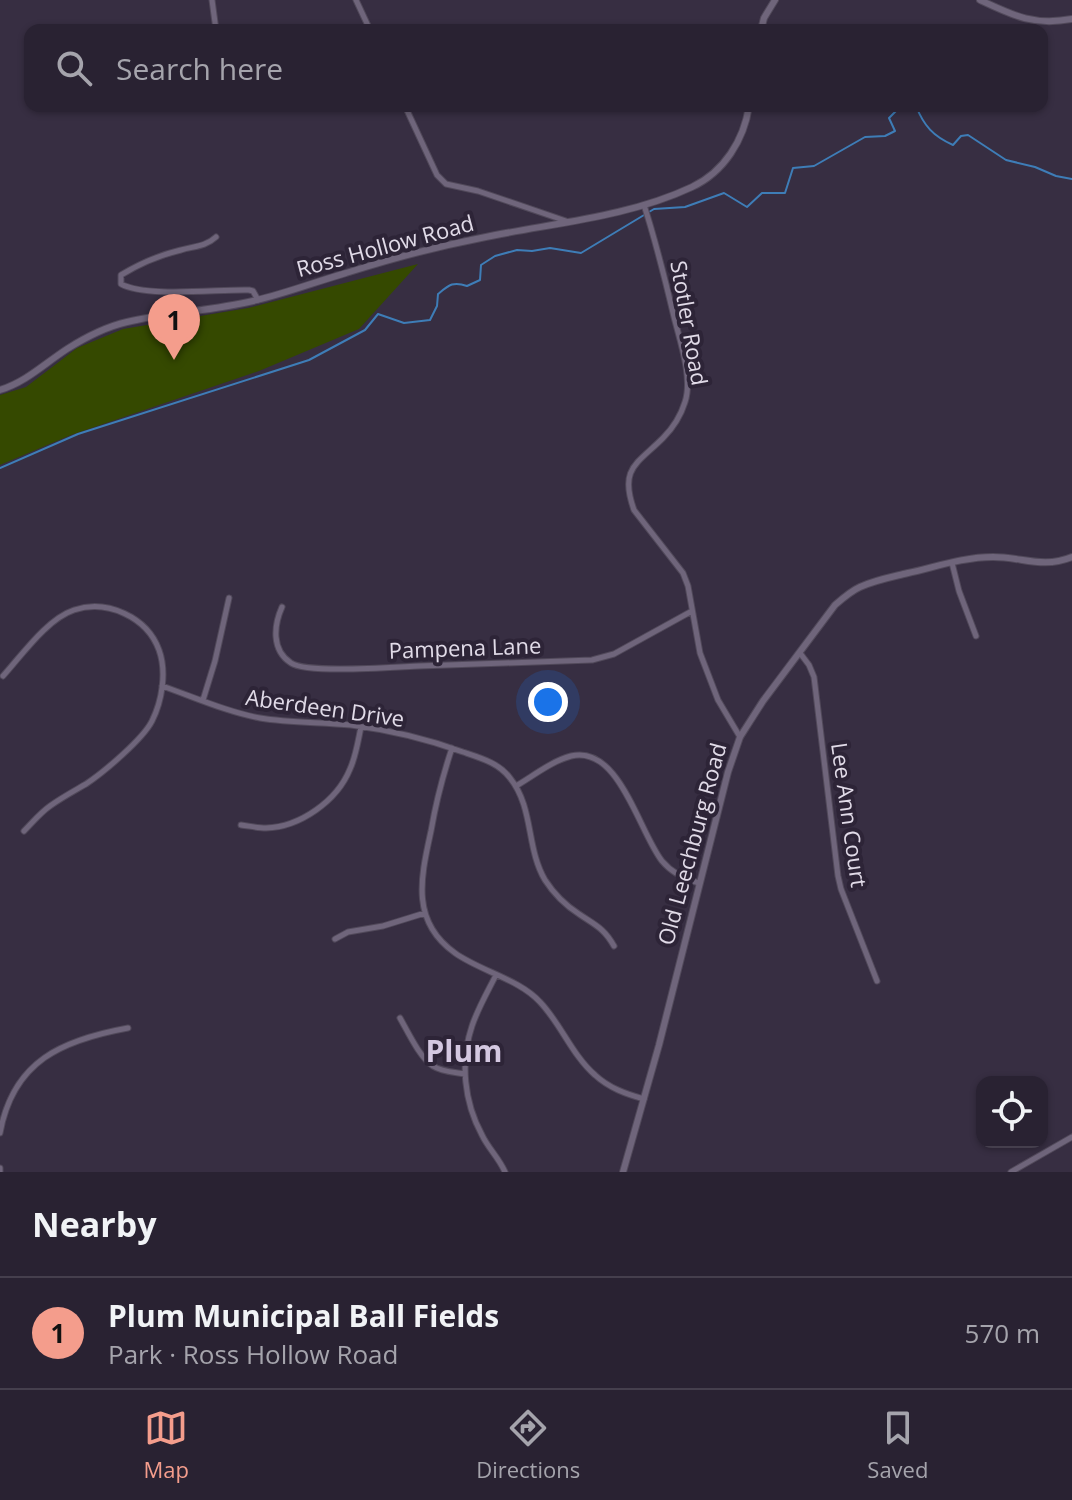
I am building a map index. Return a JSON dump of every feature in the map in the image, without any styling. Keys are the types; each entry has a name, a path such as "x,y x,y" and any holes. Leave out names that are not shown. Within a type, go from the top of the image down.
{"street":[{"path":"212,0 215,24"},
{"path":"356,0 367,24"},
{"path":"762,24 775,0"},
{"path":"980,0 1024,19 1048,22 1072,19"},
{"path":"408,112 437,175 446,184 478,191 566,221"},
{"name":"Ross Hollow Road","path":"0,390 15,385 80,341 109,327 258,300 402,256 478,238 645,208 693,187 717,170 736,146 748,112"},
{"name":"Stotler Road","path":"645,208 663,266 687,376 687,390 681,413 671,430 637,461 631,471 629,490 634,510 683,573 700,653 718,700 740,737"},
{"path":"216,237 196,248 159,257 127,272 121,275 121,284 153,290 249,290 258,300"},
{"name":"Old Leechburg Road","path":"623,1172 659,1045 728,772 740,737 763,701 830,612 862,586 973,558 993,557 1040,564 1072,557"},
{"path":"952,563 976,636"},
{"path":"203,700 229,598"},
{"path":"3,676 56,620 74,610 103,607 128,615 150,635 161,658 162,686 146,730 91,781 50,805 24,831"},
{"name":"Pampena Lane","path":"282,607 275,630 276,641 291,663 301,667 353,668 592,660 614,654 692,611"},
{"name":"Lee Ann Court","path":"800,653 814,677 841,889 877,981"},
{"name":"Aberdeen Drive","path":"162,686 248,715 361,727 426,739 485,759 501,768 522,794 536,860 546,882 563,903 601,928 614,946"},
{"path":"241,825 266,828 288,824 327,802 350,769 361,727"},
{"path":"452,748 440,783 422,873 422,900 434,932 456,954 538,1000 593,1074 619,1091 644,1099"},
{"path":"516,786 563,758 580,754 599,760 614,774 661,860 677,874 699,883"},
{"path":"335,939 348,932 383,926 425,913"},
{"path":"496,975 472,1024 465,1074 471,1109 482,1135 505,1172"},
{"path":"400,1018 430,1065 443,1071 465,1074"},
{"path":"0,1133 3,1115 17,1082 34,1064 69,1043 102,1032 128,1028"},
{"path":"1011,1172 1072,1137"}],"green space":[{"path":"418,264 359,329 259,371 71,435 0,465 0,395 26,387 77,348 123,329 248,308"}],"waterway":[{"path":"0,468 78,434 309,360 365,330 378,314 404,323 430,320 437,306 438,294 451,285 467,286 480,280 481,265 495,256 517,250 550,248 581,253 654,209 685,207 724,193 747,207 762,193 785,193 793,168 814,166 865,137 885,136 895,131 889,118 895,112"},
{"path":"919,112 930,130 953,145 961,136 968,135 1006,160 1072,179"}],"place":[{"name":"Plum Municipal Ball Fields","path":"174,360"}],"district":[{"name":"Plum","path":"464,1052"}]}
